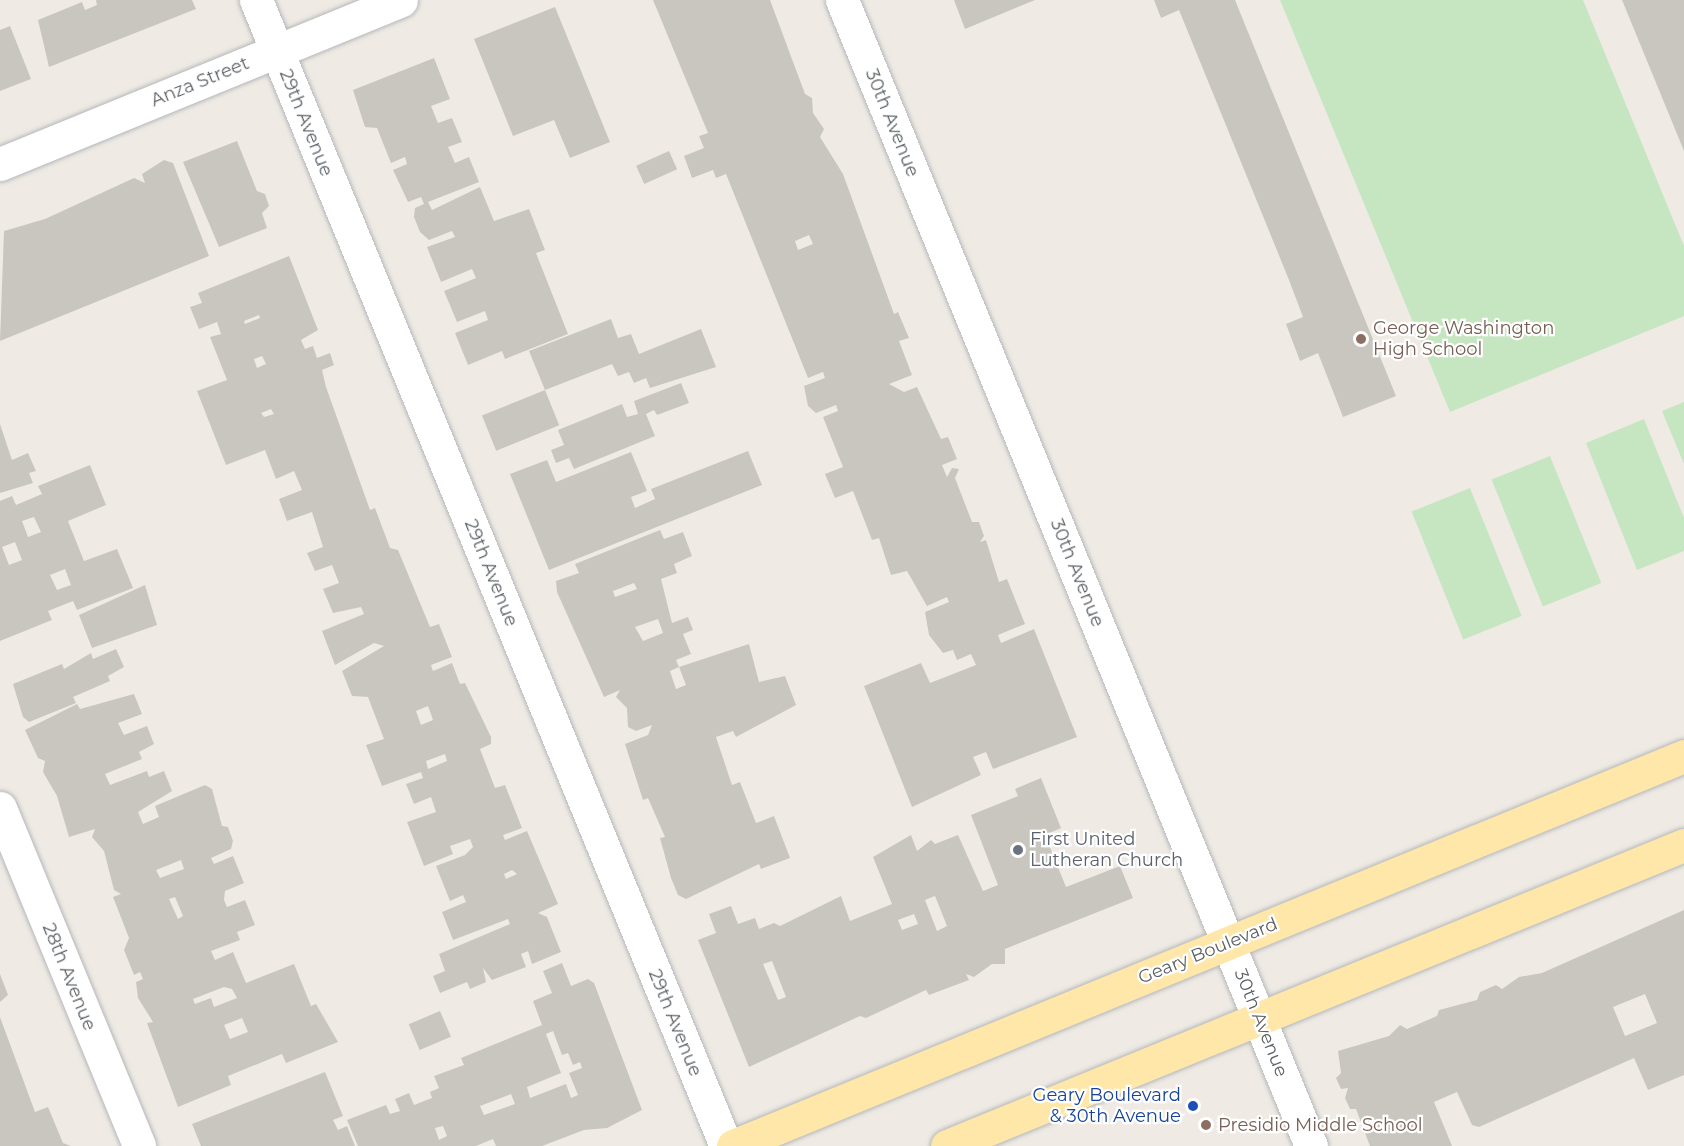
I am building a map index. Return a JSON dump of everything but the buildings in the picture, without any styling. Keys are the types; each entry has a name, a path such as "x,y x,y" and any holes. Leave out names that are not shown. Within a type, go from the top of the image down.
{"main road":[{"name":"Geary Boulevard","path":"733,1146 1684,756"},
{"path":"946,1146 1684,845"}],"street":[{"name":"29th Avenue","path":"255,0 726,1146"},
{"name":"Anza Street","path":"0,164 400,0"},
{"name":"30th Avenue","path":"842,0 1311,1146"},
{"name":"28th Avenue","path":"0,808 139,1146"}],"green space":[{"path":"1280,0 1583,0 1684,246 1684,316 1450,412"},
{"path":"1684,402 1684,464 1662,411"},
{"path":"1644,419 1684,518 1684,551 1637,570 1586,443"},
{"path":"1550,456 1601,583 1543,607 1492,480"},
{"path":"1470,488 1522,616 1463,640 1412,512"}],"place":[{"name":"George Washington High School","path":"1361,339"},
{"name":"First United Lutheran Church","path":"1018,850"},
{"name":"Geary Boulevard & 30th Avenue","path":"1193,1106"},
{"name":"Presidio Middle School","path":"1206,1125"}]}
